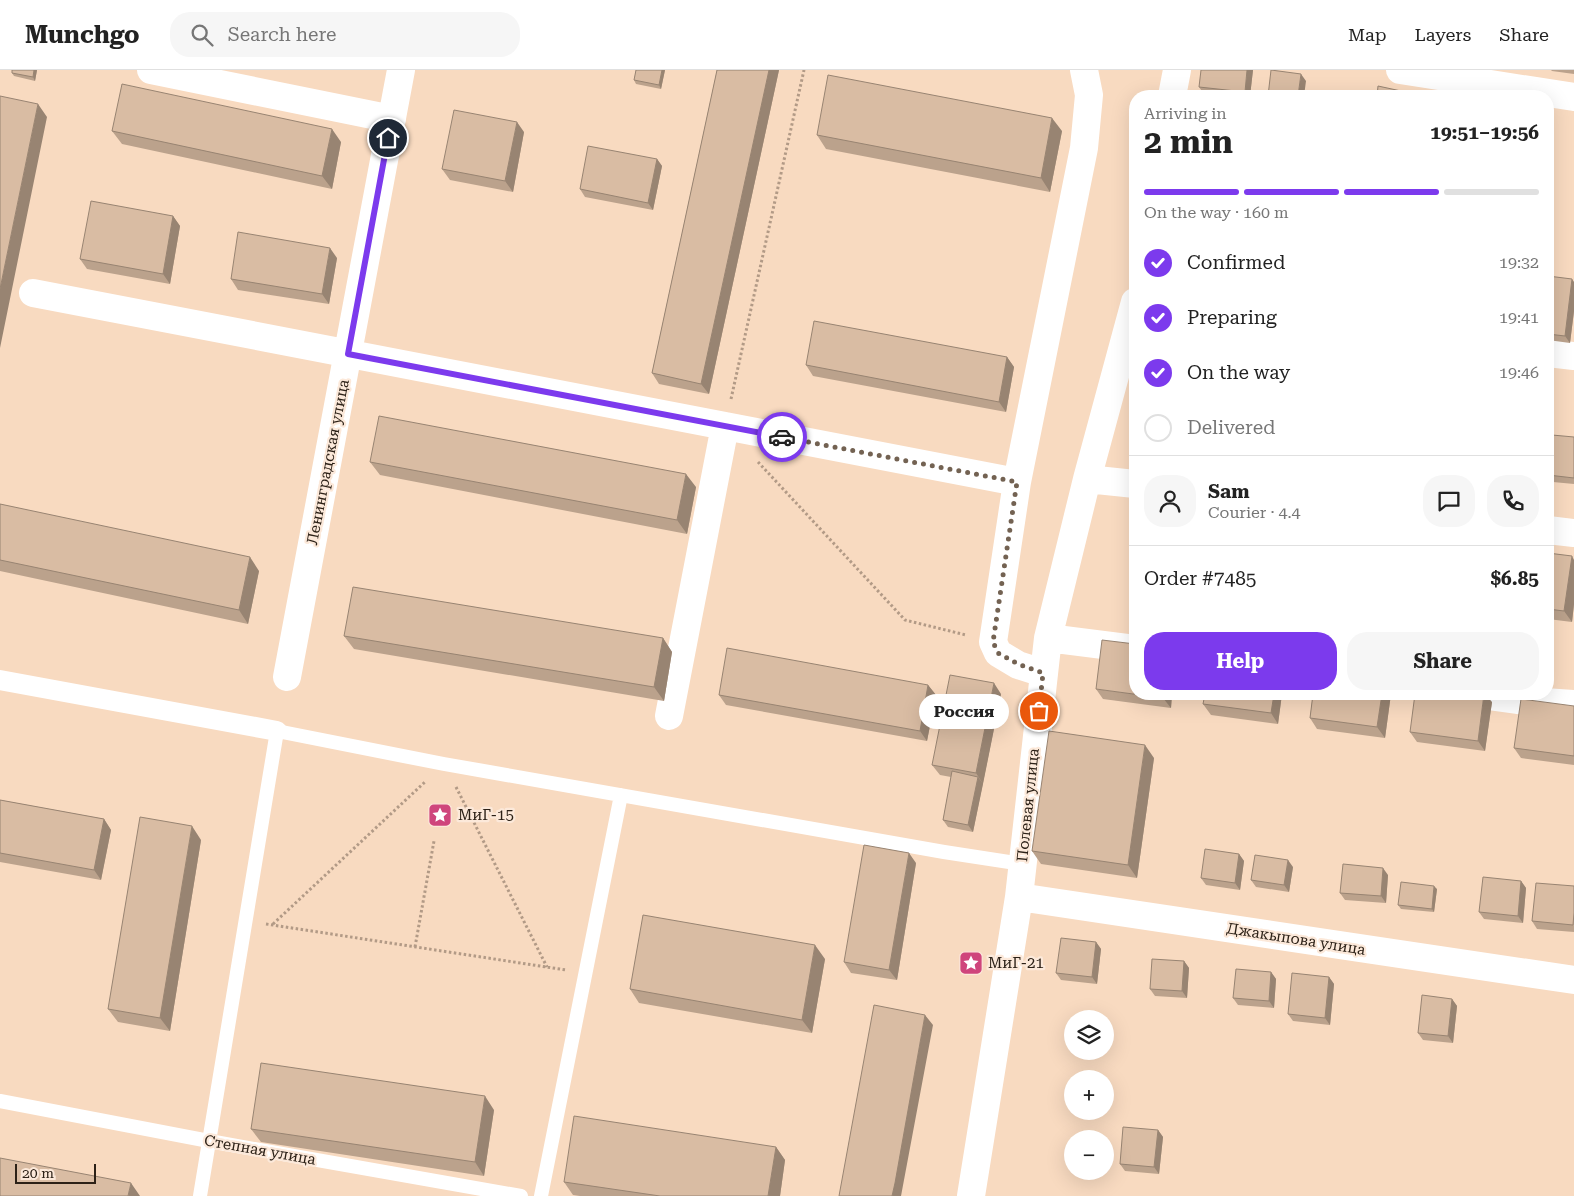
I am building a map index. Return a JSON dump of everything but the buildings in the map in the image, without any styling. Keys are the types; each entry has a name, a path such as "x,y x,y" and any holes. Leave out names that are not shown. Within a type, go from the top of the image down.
{"street":[{"path":"151,70 392,119"},
{"name":"Ленинградская улица","path":"287,676 401,70"},
{"path":"1043,673 1018,664 998,653 993,642 1017,482 1084,148 1089,95 1084,70"},
{"path":"1173,90 1177,70"},
{"path":"1400,70 1529,90"},
{"path":"1554,94 1574,97"},
{"path":"33,293 1017,482"},
{"name":"Полевая улица","path":"970,1196 1019,897 1048,638 1087,479 1129,324"},
{"path":"1554,354 1574,356"},
{"path":"669,716 725,426"},
{"path":"1087,479 1129,483"},
{"path":"1554,531 1574,533"},
{"path":"1048,638 1129,648"},
{"path":"0,680 277,730"},
{"path":"1517,700 1574,704"},
{"name":"Джакыпова улица","path":"1019,897 1574,980"}],"lane":[{"path":"200,1196 277,730 444,764 1022,864"},
{"path":"541,1196 621,795"},
{"name":"Степная улица","path":"0,1101 209,1141 521,1196"}],"path":[{"path":"804,70 725,426 905,620 993,642"},
{"path":"273,924 444,764 547,967"},
{"path":"415,947 434,841"},
{"path":"246,921 586,973"}],"way so far":[{"path":"782,437 1017,482 993,642 998,653 1018,664 1043,673 1039,711"}],"place":[{"name":"Россия","path":"1039,711"},
{"name":"МиГ-15","path":"440,815"},
{"name":"МиГ-21","path":"971,963"}],"route":[{"path":"388,138 348,354 782,437"}]}
